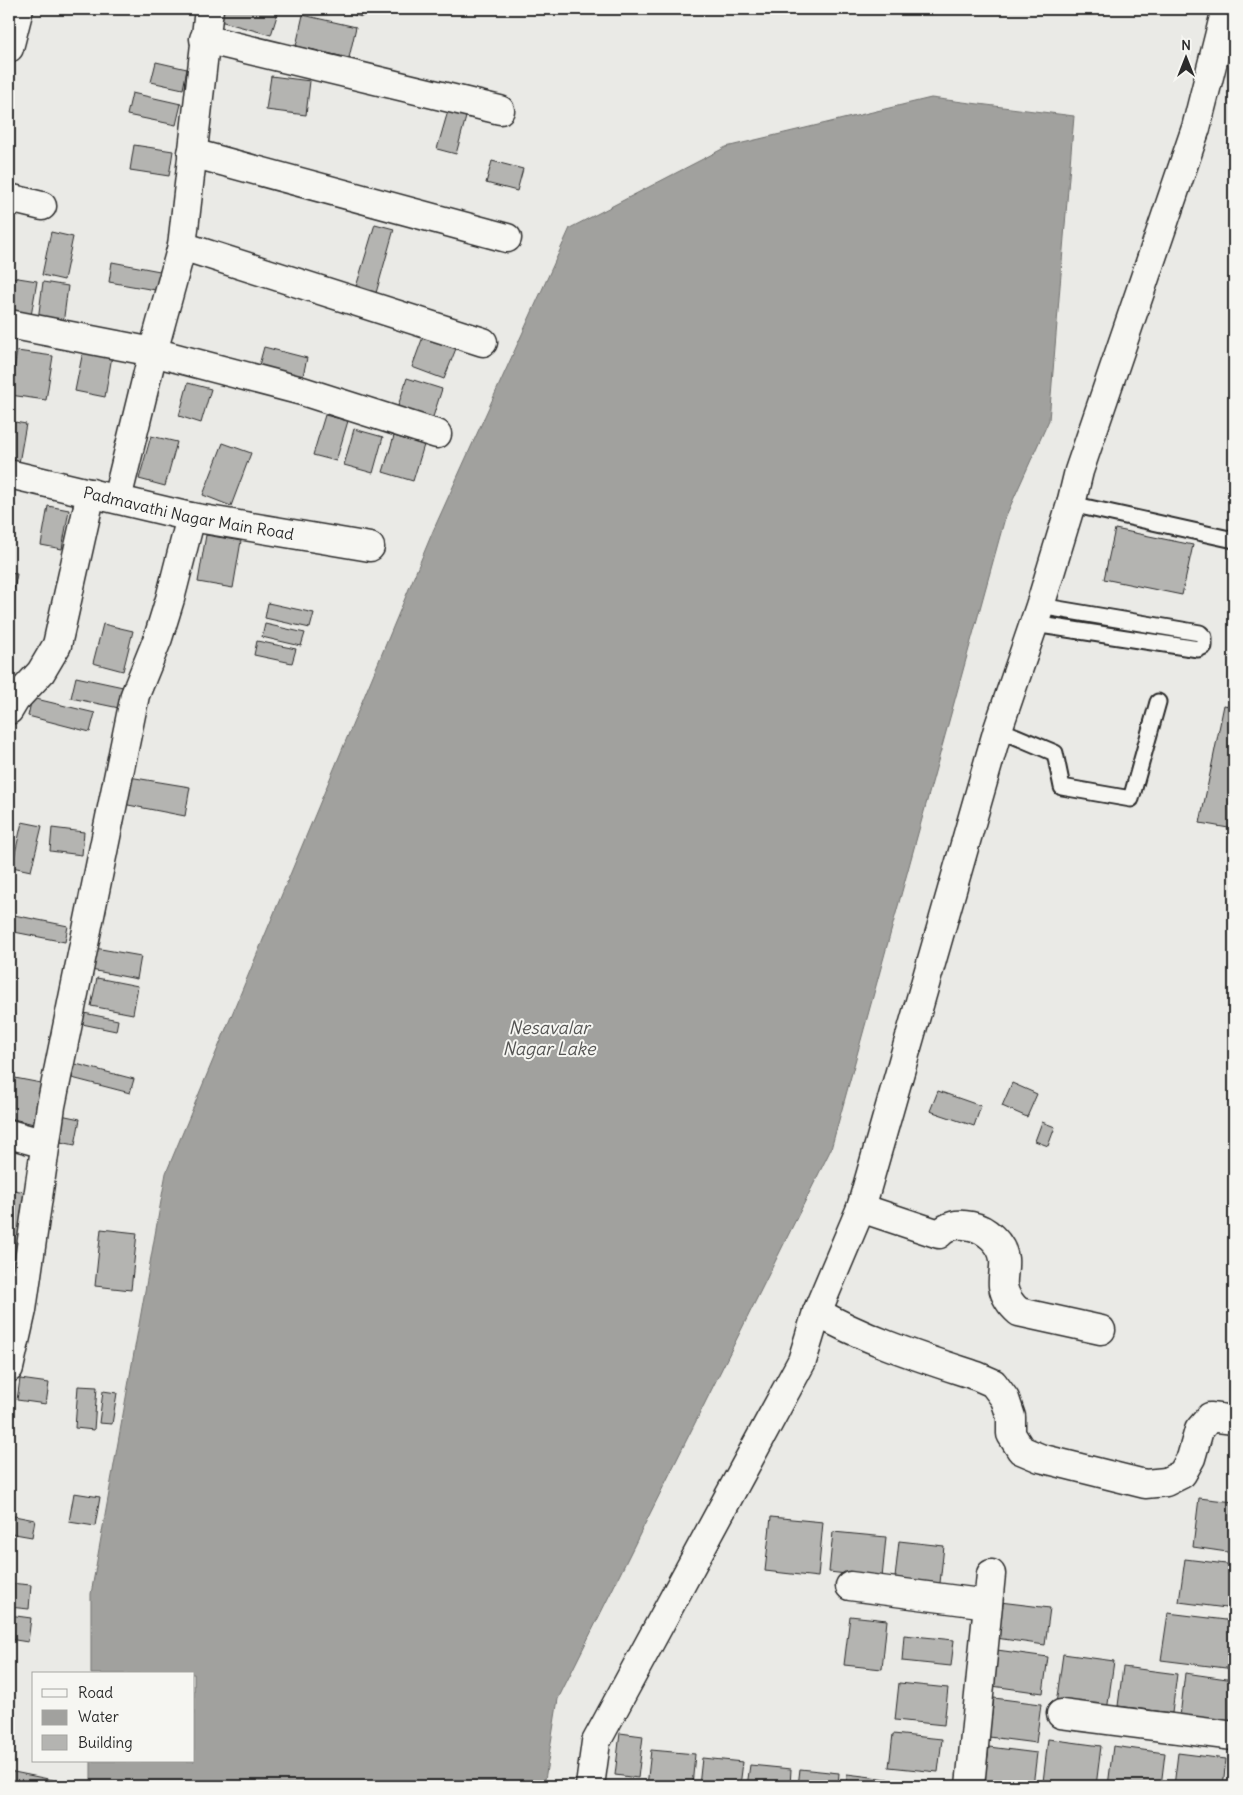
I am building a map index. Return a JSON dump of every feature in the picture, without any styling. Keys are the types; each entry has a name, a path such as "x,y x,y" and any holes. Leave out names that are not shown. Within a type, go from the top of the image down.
{"street":[{"path":"9,48 19,9"},
{"path":"9,710 15,700 41,672 57,644 104,496 153,352 182,246 204,39 209,9"},
{"path":"590,1786 596,1742 802,1361 817,1312 861,1208 998,729 1037,615 1071,504 1079,471 1196,128 1226,9"},
{"path":"204,39 500,110"},
{"path":"192,153 507,238"},
{"path":"9,198 42,206"},
{"path":"182,246 483,342"},
{"path":"9,324 153,352 302,391 437,434"},
{"name":"Padmavathi Nagar Main Road","path":"9,474 191,517 370,547"},
{"path":"9,1368 15,1309 46,1144 51,1106 135,695 158,638 170,600 191,517"},
{"path":"9,1134 46,1144"},
{"path":"861,1208 939,1234 948,1226 964,1224 978,1227 990,1235 999,1247 1004,1258 1003,1287 1011,1305 1019,1312 1100,1330"},
{"path":"817,1312 844,1328 978,1376 993,1384 1006,1399 1011,1417 1011,1434 1021,1450 1040,1458 1145,1484 1166,1482 1182,1474 1191,1458 1199,1430 1210,1417 1234,1420"},
{"path":"970,1786 991,1574"},
{"path":"850,1586 988,1604"},
{"path":"1061,1714 1234,1736"}],"lane":[{"path":"1071,504 1234,540"},
{"path":"1037,615 1200,633 1204,637 1204,646 1198,650 1037,615"},
{"path":"998,729 1055,753 1062,787 1131,799 1158,702"}],"water":[{"name":"Nesavalar Nagar Lake","path":"931,98 1074,116 1049,420 1005,518 831,1149 558,1699 544,1786 91,1786 91,1762 195,1762 195,1672 91,1672 91,1594 166,1173 433,531 570,228 726,147"}],"building":[{"path":"219,9 279,9 271,35 216,20"},
{"path":"331,9 364,9 362,17"},
{"path":"303,15 356,27 349,58 296,46"},
{"path":"156,62 187,69 183,89 151,82"},
{"path":"271,76 310,81 306,115 266,110"},
{"path":"132,93 181,104 176,125 127,115"},
{"path":"448,111 466,117 456,154 437,149"},
{"path":"134,145 173,151 169,176 130,170"},
{"path":"492,161 523,169 517,191 486,183"},
{"path":"375,224 394,229 376,293 356,287"},
{"path":"51,232 73,237 64,280 42,275"},
{"path":"112,262 165,272 161,291 109,282"},
{"path":"12,277 37,281 31,316 9,313"},
{"path":"43,282 68,286 63,324 38,320"},
{"path":"424,334 457,346 444,379 412,367"},
{"path":"264,347 307,358 302,380 258,369"},
{"path":"17,351 53,356 46,400 10,395"},
{"path":"83,351 112,356 105,397 75,391"},
{"path":"407,378 442,389 432,420 397,409"},
{"path":"188,383 211,389 201,423 179,416"},
{"path":"325,415 348,421 336,461 313,455"},
{"path":"9,421 26,424 19,463 9,461"},
{"path":"354,429 383,437 373,473 344,465"},
{"path":"151,436 177,442 165,486 139,479"},
{"path":"394,436 424,445 413,481 383,472"},
{"path":"223,443 251,453 231,506 203,495"},
{"path":"48,506 69,510 62,549 41,545"},
{"path":"1115,529 1193,545 1182,595 1104,579"},
{"path":"206,535 241,541 233,588 198,582"},
{"path":"9,573 17,574 13,595 9,594"},
{"path":"268,603 314,613 310,628 265,618"},
{"path":"103,624 133,631 123,671 93,663"},
{"path":"265,624 305,633 301,646 262,637"},
{"path":"257,641 296,649 292,663 254,655"},
{"path":"76,677 123,687 119,708 71,698"},
{"path":"32,698 95,713 90,732 28,716"},
{"path":"1224,705 1234,707 1234,829 1200,823"},
{"path":"129,777 190,787 185,816 123,804"},
{"path":"22,822 42,826 31,871 12,867"},
{"path":"52,828 84,832 82,855 50,851"},
{"path":"9,914 68,926 65,942 9,931"},
{"path":"95,948 141,956 137,979 91,970"},
{"path":"97,978 138,986 133,1014 91,1006"},
{"path":"84,1013 118,1020 116,1031 82,1024"},
{"path":"76,1064 134,1079 130,1093 72,1078"},
{"path":"15,1078 46,1084 38,1125 9,1118 9,1107"},
{"path":"1012,1083 1037,1094 1027,1117 1002,1106"},
{"path":"938,1091 981,1106 974,1126 930,1111"},
{"path":"56,1114 80,1119 75,1145 51,1140"},
{"path":"1042,1122 1055,1127 1048,1146 1035,1141"},
{"path":"9,1189 25,1192 13,1282 9,1281"},
{"path":"101,1229 137,1233 131,1290 95,1286"},
{"path":"20,1379 49,1383 46,1404 17,1400"},
{"path":"78,1386 97,1387 94,1430 75,1428"},
{"path":"103,1391 117,1393 112,1424 99,1423"},
{"path":"74,1493 100,1497 95,1526 69,1522"},
{"path":"1199,1498 1234,1502 1234,1553 1193,1547"},
{"path":"9,1515 35,1520 32,1537 9,1533"},
{"path":"771,1517 823,1522 818,1577 765,1571"},
{"path":"833,1532 886,1537 882,1578 829,1572"},
{"path":"899,1541 944,1546 940,1583 895,1578"},
{"path":"1185,1559 1234,1565 1234,1609 1179,1602"},
{"path":"9,1583 31,1585 29,1609 9,1607"},
{"path":"1000,1602 1050,1608 1045,1645 996,1638"},
{"path":"1168,1613 1234,1621 1234,1669 1161,1660"},
{"path":"9,1615 31,1618 28,1642 9,1639"},
{"path":"850,1616 887,1620 882,1669 844,1665"},
{"path":"904,1635 954,1640 951,1666 902,1661"},
{"path":"997,1650 1048,1657 1043,1693 992,1686"},
{"path":"1063,1654 1114,1661 1107,1711 1056,1704"},
{"path":"1123,1667 1177,1674 1172,1713 1118,1706"},
{"path":"1185,1673 1234,1680 1234,1702 1231,1723 1180,1717"},
{"path":"899,1683 948,1688 944,1725 895,1720"},
{"path":"994,1698 1041,1704 1036,1743 989,1737"},
{"path":"620,1733 643,1736 638,1778 615,1775"},
{"path":"893,1734 942,1739 938,1772 889,1767"},
{"path":"1048,1739 1101,1746 1096,1786 1043,1782"},
{"path":"1113,1746 1165,1753 1161,1786 1108,1786"},
{"path":"989,1747 1037,1753 1033,1786 984,1786"},
{"path":"651,1750 695,1754 692,1786 647,1786"},
{"path":"1178,1753 1226,1759 1223,1786 1174,1786"},
{"path":"702,1758 743,1762 740,1786 699,1786"},
{"path":"750,1765 791,1769 790,1786 747,1786"},
{"path":"800,1769 839,1773 838,1786 798,1786"},
{"path":"9,1771 53,1780 52,1786 9,1786"},
{"path":"847,1774 888,1779 887,1786 846,1786"},
{"path":"898,1779 939,1784 939,1786 897,1786"}]}
